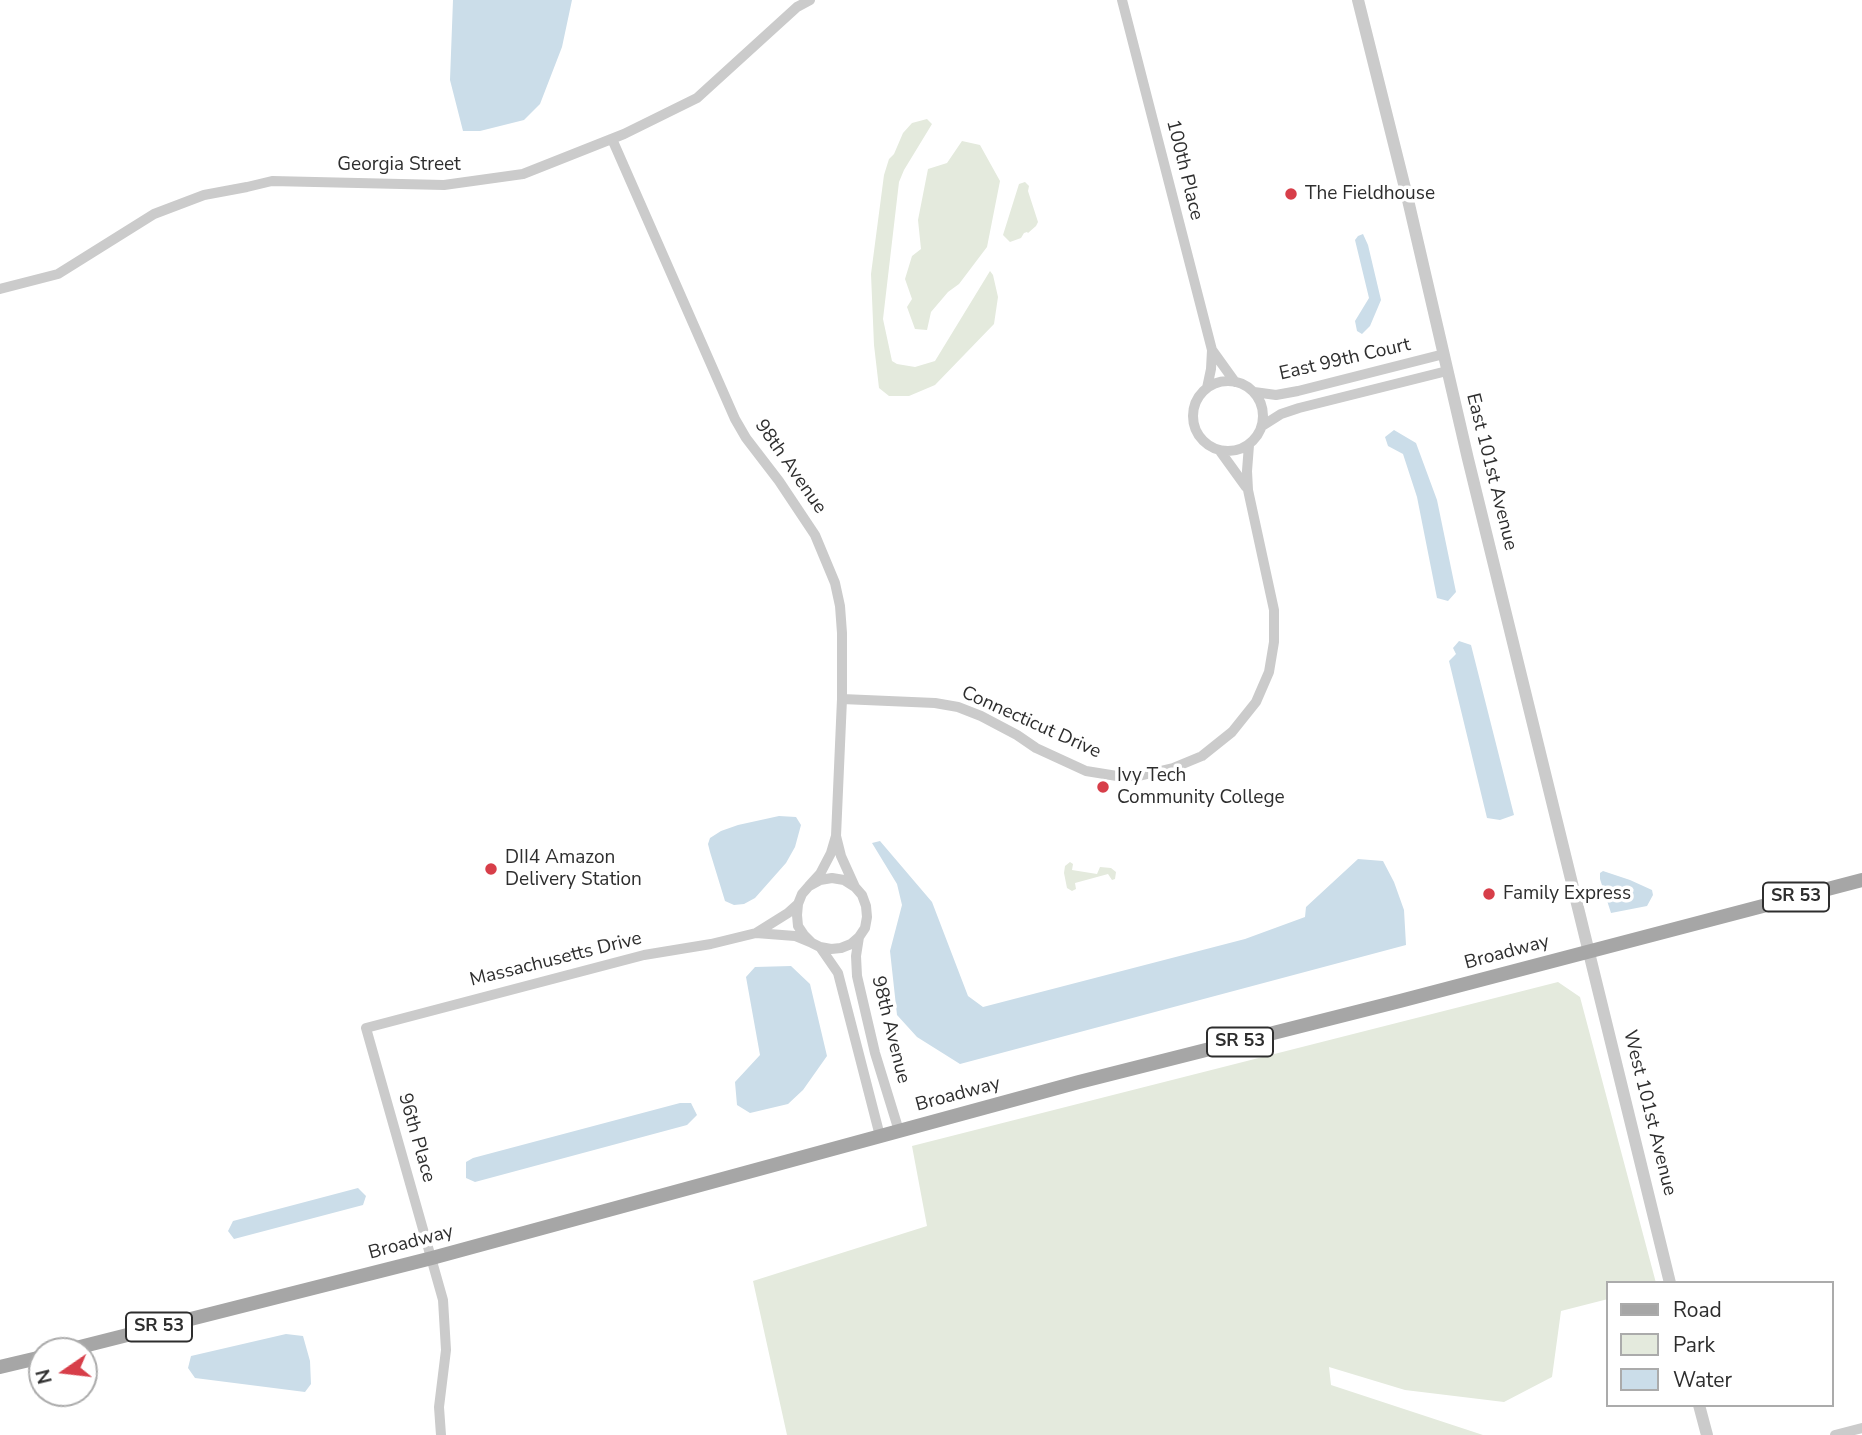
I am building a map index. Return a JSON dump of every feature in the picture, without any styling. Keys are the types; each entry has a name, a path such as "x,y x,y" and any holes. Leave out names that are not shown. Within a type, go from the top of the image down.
{"main road":[{"name":"Broadway","path":"98,1342 432,1258 1092,1079 1862,880"},
{"path":"0,1367 28,1360"}],"street":[{"name":"Georgia Street","path":"0,289 58,274 154,214 204,195 272,181 409,185 457,183 523,174 612,139 697,98 797,7 810,0"},
{"name":"100th Place","path":"1122,0 1212,350 1207,388"},
{"name":"East 101st Avenue","path":"1358,0 1590,952"},
{"name":"98th Avenue","path":"612,139 735,419 815,535 835,583 842,632 836,836 820,874 802,894 797,915 804,935 816,945 838,973 880,1136"},
{"name":"100th Place","path":"1212,350 1235,382"},
{"name":"East 99th Court","path":"1254,392 1276,395 1297,391 1444,354"},
{"name":"East 99th Court","path":"1262,426 1281,414 1299,408 1447,371"},
{"path":"1235,382 1245,385 1261,402 1264,414 1262,426 1249,445 1236,451 1220,451 1208,446 1199,436 1194,424 1194,410 1198,398 1207,388 1216,383 1235,382"},
{"name":"Connecticut Drive","path":"842,699 935,703 958,707 981,716 1036,748 1086,771 1117,776 1139,776 1173,768 1202,756 1232,732 1256,702 1269,672 1274,642 1274,610 1248,490 1249,445"},
{"name":"Connecticut Drive","path":"1220,451 1248,490"},
{"name":"98th Avenue","path":"836,836 841,856 866,906 867,917 859,937 856,957 857,976 875,1053 899,1131"},
{"path":"809,886 832,878 844,880 855,887"},
{"path":"756,933 798,904"},
{"path":"756,933 795,936 831,949 851,944 859,937"},
{"name":"Massachusetts Drive","path":"366,1028 644,955 711,944 756,933"},
{"name":"West 101st Avenue","path":"1590,952 1670,1281"},
{"name":"96th Place","path":"366,1028 443,1300 446,1350 439,1407 441,1435"},
{"path":"1700,1407 1707,1435"},
{"path":"1835,1435 1862,1428"}],"green space":[{"path":"927,119 932,124 899,182 883,319 892,361 915,367 935,361 990,271 998,297 994,324 935,385 909,396 889,396 879,388 871,274 884,175 903,133 912,123"},
{"path":"962,141 980,145 1000,181 987,247 959,284 948,292 931,312 927,330 915,329 907,307 912,299 905,279 912,256 921,249 918,220 928,169 947,163"},
{"path":"1025,182 1029,186 1028,191 1038,222 1021,238 1010,242 1003,235 1019,184"},
{"path":"1070,862 1073,864 1072,870 1097,874 1100,867 1111,868 1116,872 1115,879 1112,880 1108,874 1075,883 1076,889 1072,891 1067,888 1064,873 1065,866"},
{"path":"1558,982 1580,997 1655,1281 1606,1281 1606,1300 1561,1311 1552,1377 1504,1402 1405,1390 1329,1367 1331,1385 1483,1435 787,1435 753,1281 927,1226 912,1146"}],"water":[{"path":"453,0 572,0 562,47 540,104 524,120 480,131 463,131 450,80"},
{"path":"1363,234 1381,300 1370,326 1362,334 1357,331 1355,321 1369,298 1355,240"},
{"path":"1394,430 1416,443 1437,500 1456,592 1448,601 1437,598 1417,497 1403,454 1388,446 1385,437"},
{"path":"1459,641 1471,645 1514,815 1500,820 1487,818 1449,661 1456,654 1453,648"},
{"path":"779,816 796,817 801,825 795,847 786,863 755,898 744,904 734,905 725,901 708,844 710,838 738,825"},
{"path":"880,841 932,902 968,996 983,1007 1245,939 1305,917 1306,907 1358,859 1383,861 1404,910 1406,945 960,1064 917,1037 897,1015 890,951 902,905 897,884 872,843"},
{"path":"1603,871 1652,890 1653,895 1647,906 1611,913 1600,879 1600,873"},
{"path":"791,966 810,984 827,1056 803,1090 788,1104 750,1113 737,1105 735,1082 760,1055 746,977 755,967"},
{"path":"680,1103 691,1103 697,1115 687,1125 475,1182 466,1178 466,1162 473,1158"},
{"path":"358,1188 366,1196 363,1205 234,1239 228,1231 233,1221"},
{"path":"286,1334 303,1336 310,1361 311,1384 305,1392 195,1378 188,1368 191,1356"}],"place":[{"name":"The Fieldhouse","path":"1291,194"},
{"name":"Ivy Tech Community College","path":"1103,787"},
{"name":"DII4 Amazon Delivery Station","path":"491,869"},
{"name":"Family Express","path":"1489,894"}]}
